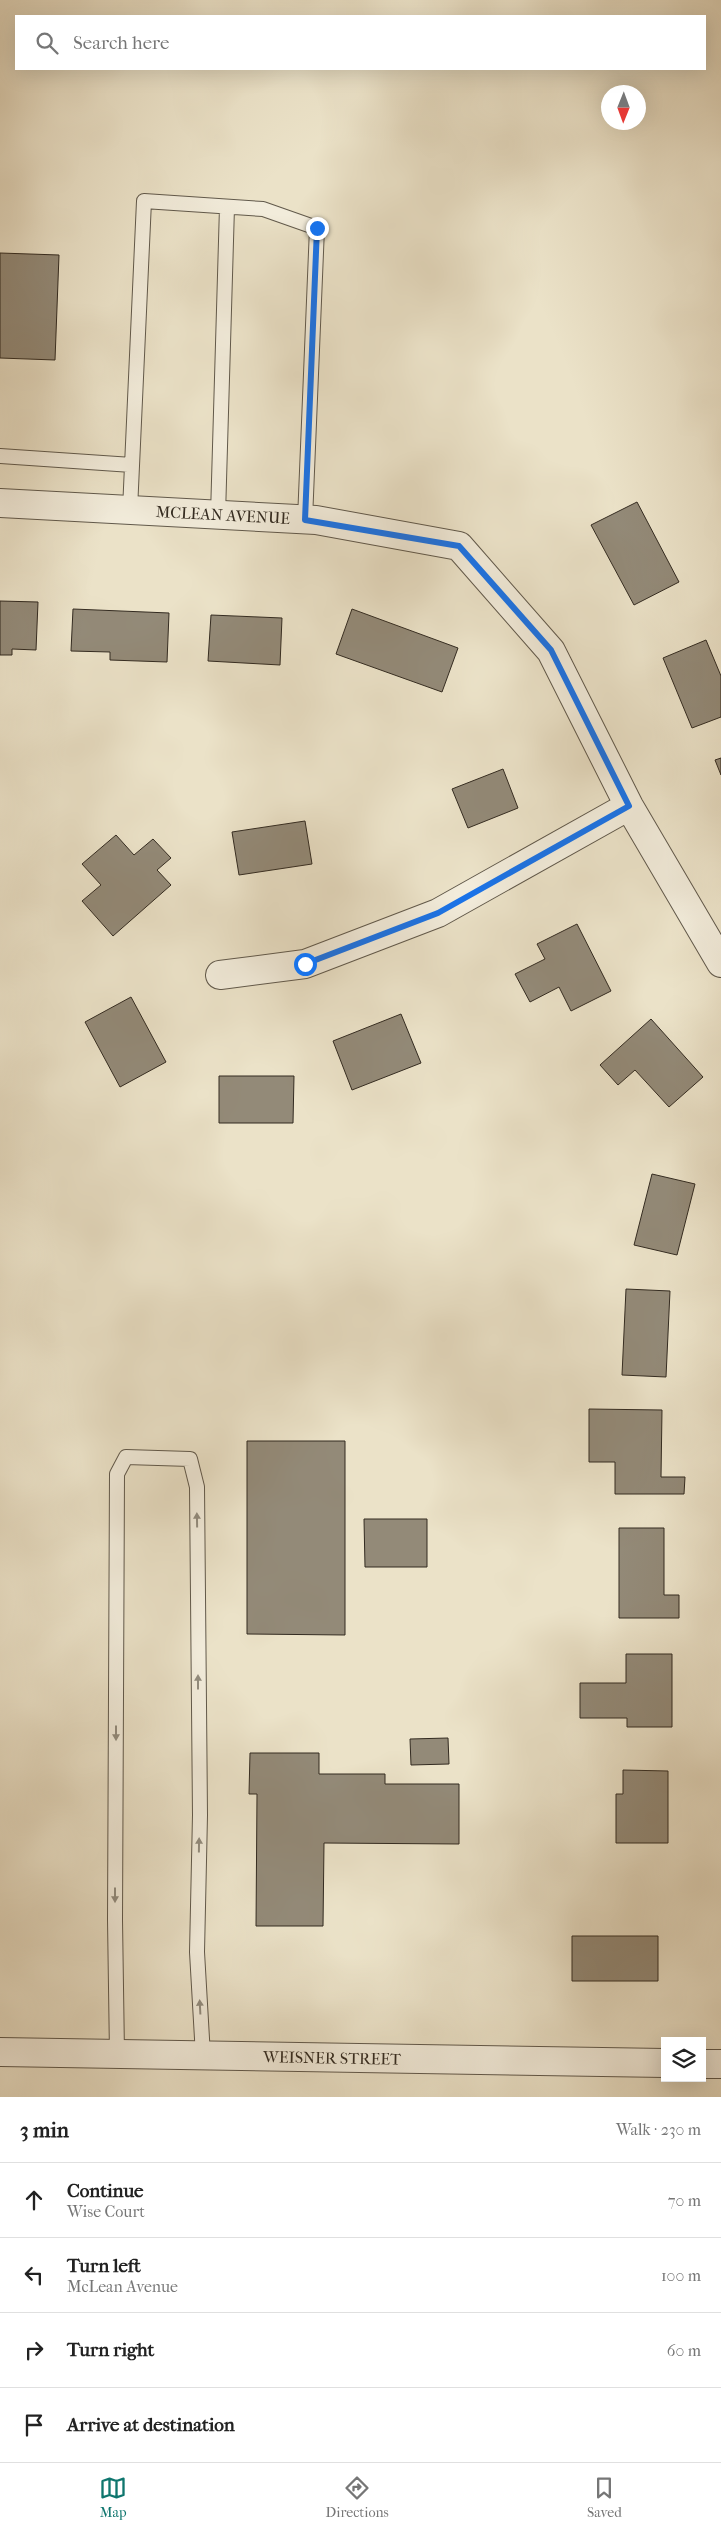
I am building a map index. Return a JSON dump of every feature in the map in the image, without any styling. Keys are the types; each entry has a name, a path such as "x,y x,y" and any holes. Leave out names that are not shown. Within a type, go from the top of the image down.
{"street":[{"name":"MCLEAN AVENUE","path":"0,503 305,520 459,546 551,650 629,806 721,963"},
{"path":"220,975 305,964 438,913 629,806"},
{"name":"WEISNER STREET","path":"0,2052 661,2063"},
{"path":"706,2064 721,2064"}],"lane":[{"path":"130,510 144,201 262,209 317,228 305,520"},
{"path":"218,515 227,206"},
{"path":"0,456 132,465"},
{"path":"117,2054 115,1920 117,1474 126,1457 190,1459 197,1487 200,1815 196,1952 203,2056"}],"building":[{"path":"0,253 59,255 55,360 0,358"},
{"path":"637,502 679,582 634,605 591,525"},
{"path":"0,601 38,602 36,650 12,649 12,655 0,655"},
{"path":"73,609 169,613 167,662 110,660 110,652 71,651"},
{"path":"352,609 458,648 442,692 336,654"},
{"path":"211,615 282,618 280,665 208,661"},
{"path":"706,640 721,676 721,717 692,728 663,658"},
{"path":"721,758 721,775 715,760"},
{"path":"503,769 518,808 468,828 452,789"},
{"path":"305,821 312,864 239,875 232,832"},
{"path":"116,835 134,855 153,839 171,858 157,870 171,885 113,936 82,901 101,885 82,864"},
{"path":"577,924 611,991 571,1011 559,987 530,1002 515,974 545,959 537,944"},
{"path":"131,997 166,1062 120,1087 85,1022"},
{"path":"401,1014 421,1063 352,1090 333,1041"},
{"path":"651,1019 703,1077 669,1107 635,1070 618,1085 600,1065"},
{"path":"219,1076 294,1076 293,1123 219,1123"},
{"path":"652,1174 695,1184 677,1255 634,1245"},
{"path":"626,1289 670,1291 666,1377 622,1375"},
{"path":"589,1409 662,1410 661,1477 685,1477 684,1494 615,1494 615,1462 589,1462"},
{"path":"247,1441 345,1441 345,1635 247,1634"},
{"path":"364,1519 427,1519 427,1567 365,1567"},
{"path":"619,1528 664,1528 664,1595 679,1595 679,1618 619,1618"},
{"path":"626,1654 672,1654 672,1727 627,1727 627,1718 580,1718 580,1683 626,1683"},
{"path":"448,1738 449,1764 411,1765 410,1739"},
{"path":"250,1753 319,1753 319,1774 385,1774 385,1784 459,1784 459,1844 324,1843 323,1926 256,1926 257,1794 249,1794"},
{"path":"623,1770 668,1771 668,1843 616,1843 616,1794 623,1794"},
{"path":"572,1936 658,1936 658,1981 572,1981"}],"route":[{"path":"305,964 438,913 629,806 551,650 459,546 316,520 305,520 317,228"}]}
